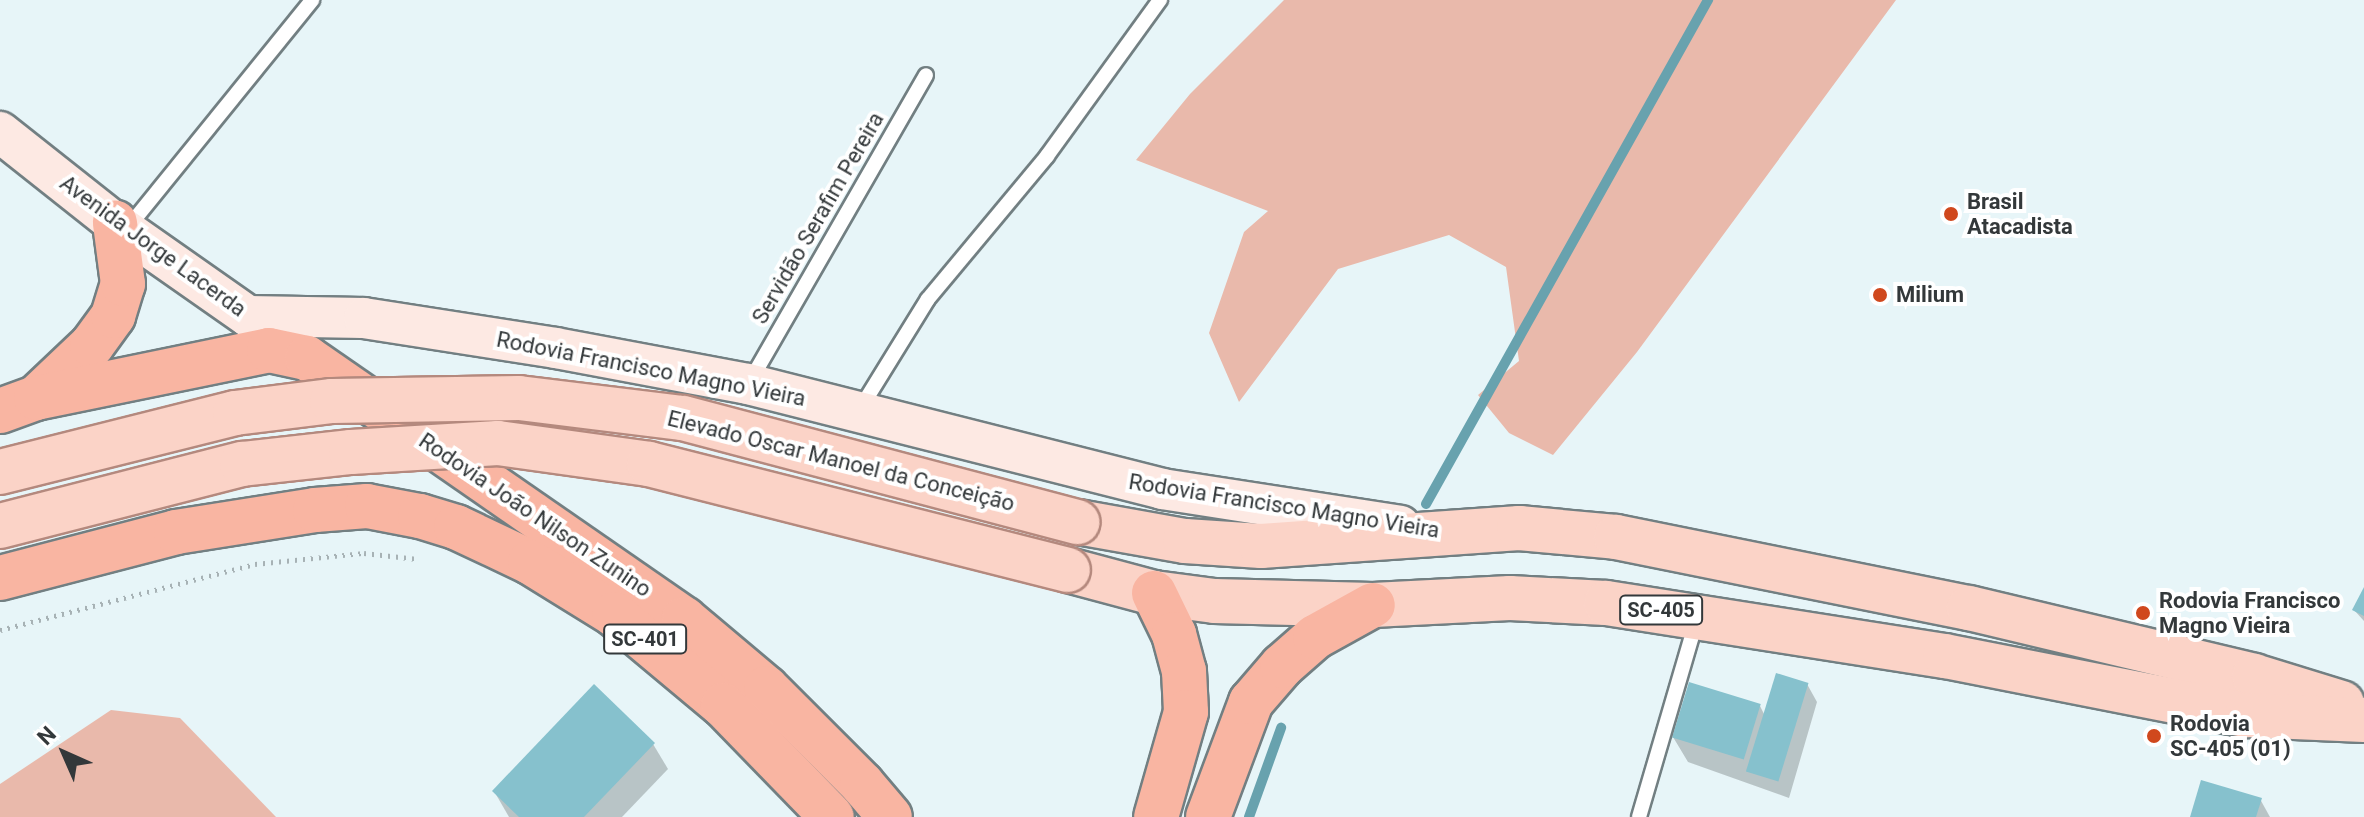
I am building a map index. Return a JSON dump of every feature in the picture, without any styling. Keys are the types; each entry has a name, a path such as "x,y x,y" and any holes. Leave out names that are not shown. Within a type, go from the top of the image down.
{"highway":[{"path":"18,404 92,345 113,316 123,284 121,227"},
{"name":"SC-401","path":"18,404 269,350 307,358"},
{"name":"Rodovia João Nilson Zunino","path":"307,358 684,619 766,688 862,784 890,817"},
{"name":"Rodovia João Nilson Zunino","path":"0,578 176,532 315,510 367,506 420,516 456,527 530,562 614,614 723,705 832,817"},
{"path":"1154,593 1174,634 1184,671 1186,712 1156,817"},
{"path":"1208,817 1251,702 1282,666 1315,637 1373,605"}],"main road":[{"name":"Avenida Jorge Lacerda","path":"0,132 121,227 307,358"},
{"name":"Rodovia Francisco Magno Vieira","path":"248,316 364,318 556,348 748,384 1162,489 1448,533 1519,528 1616,537 1969,608 2254,676 2364,710"},
{"name":"Elevado Oscar Manoel da Conceição","path":"0,472 235,413 332,401 519,398 683,418 1078,522 1185,541 1261,546 1448,533"},
{"path":"0,526 242,464 351,452 498,443 649,464 1154,593 1214,601 1373,605"},
{"name":"SC-405","path":"1373,605 1510,598 1606,603 1945,656 2247,715 2364,720"},
{"path":"1945,656 1958,643 1966,626 1969,608"}],"lane":[{"path":"121,227 312,0"},
{"path":"858,413 928,299 1047,156 1160,0"},
{"name":"Servidão Serafim Pereira","path":"748,384 926,75"},
{"path":"1639,817 1698,615"}],"path":[{"path":"0,630 255,564 364,553 422,559"}],"shaded area":[{"path":"1284,0 1896,0 1637,352 1553,455 1509,433 1478,395 1519,361 1506,267 1449,235 1338,269 1239,402 1209,333 1244,232 1268,211 1136,160 1190,94"},
{"path":"111,710 180,718 276,817 0,817 0,784"}],"building":[{"path":"2364,587 2364,616 2352,610"},
{"path":"1776,673 1809,683 1778,781 1746,771"},
{"path":"1689,682 1761,704 1744,759 1672,737"},
{"path":"594,684 655,743 584,817 519,817 492,791"},
{"path":"2201,780 2262,798 2256,817 2190,817"}],"waterway":[{"path":"1426,504 1708,0"},
{"path":"1249,817 1281,728"}],"place":[{"name":"Brasil Atacadista","path":"1951,214"},
{"name":"Milium","path":"1880,295"},
{"name":"Rodovia Francisco Magno Vieira","path":"2143,613"},
{"name":"Rodovia SC-405 (01)","path":"2154,736"}]}
